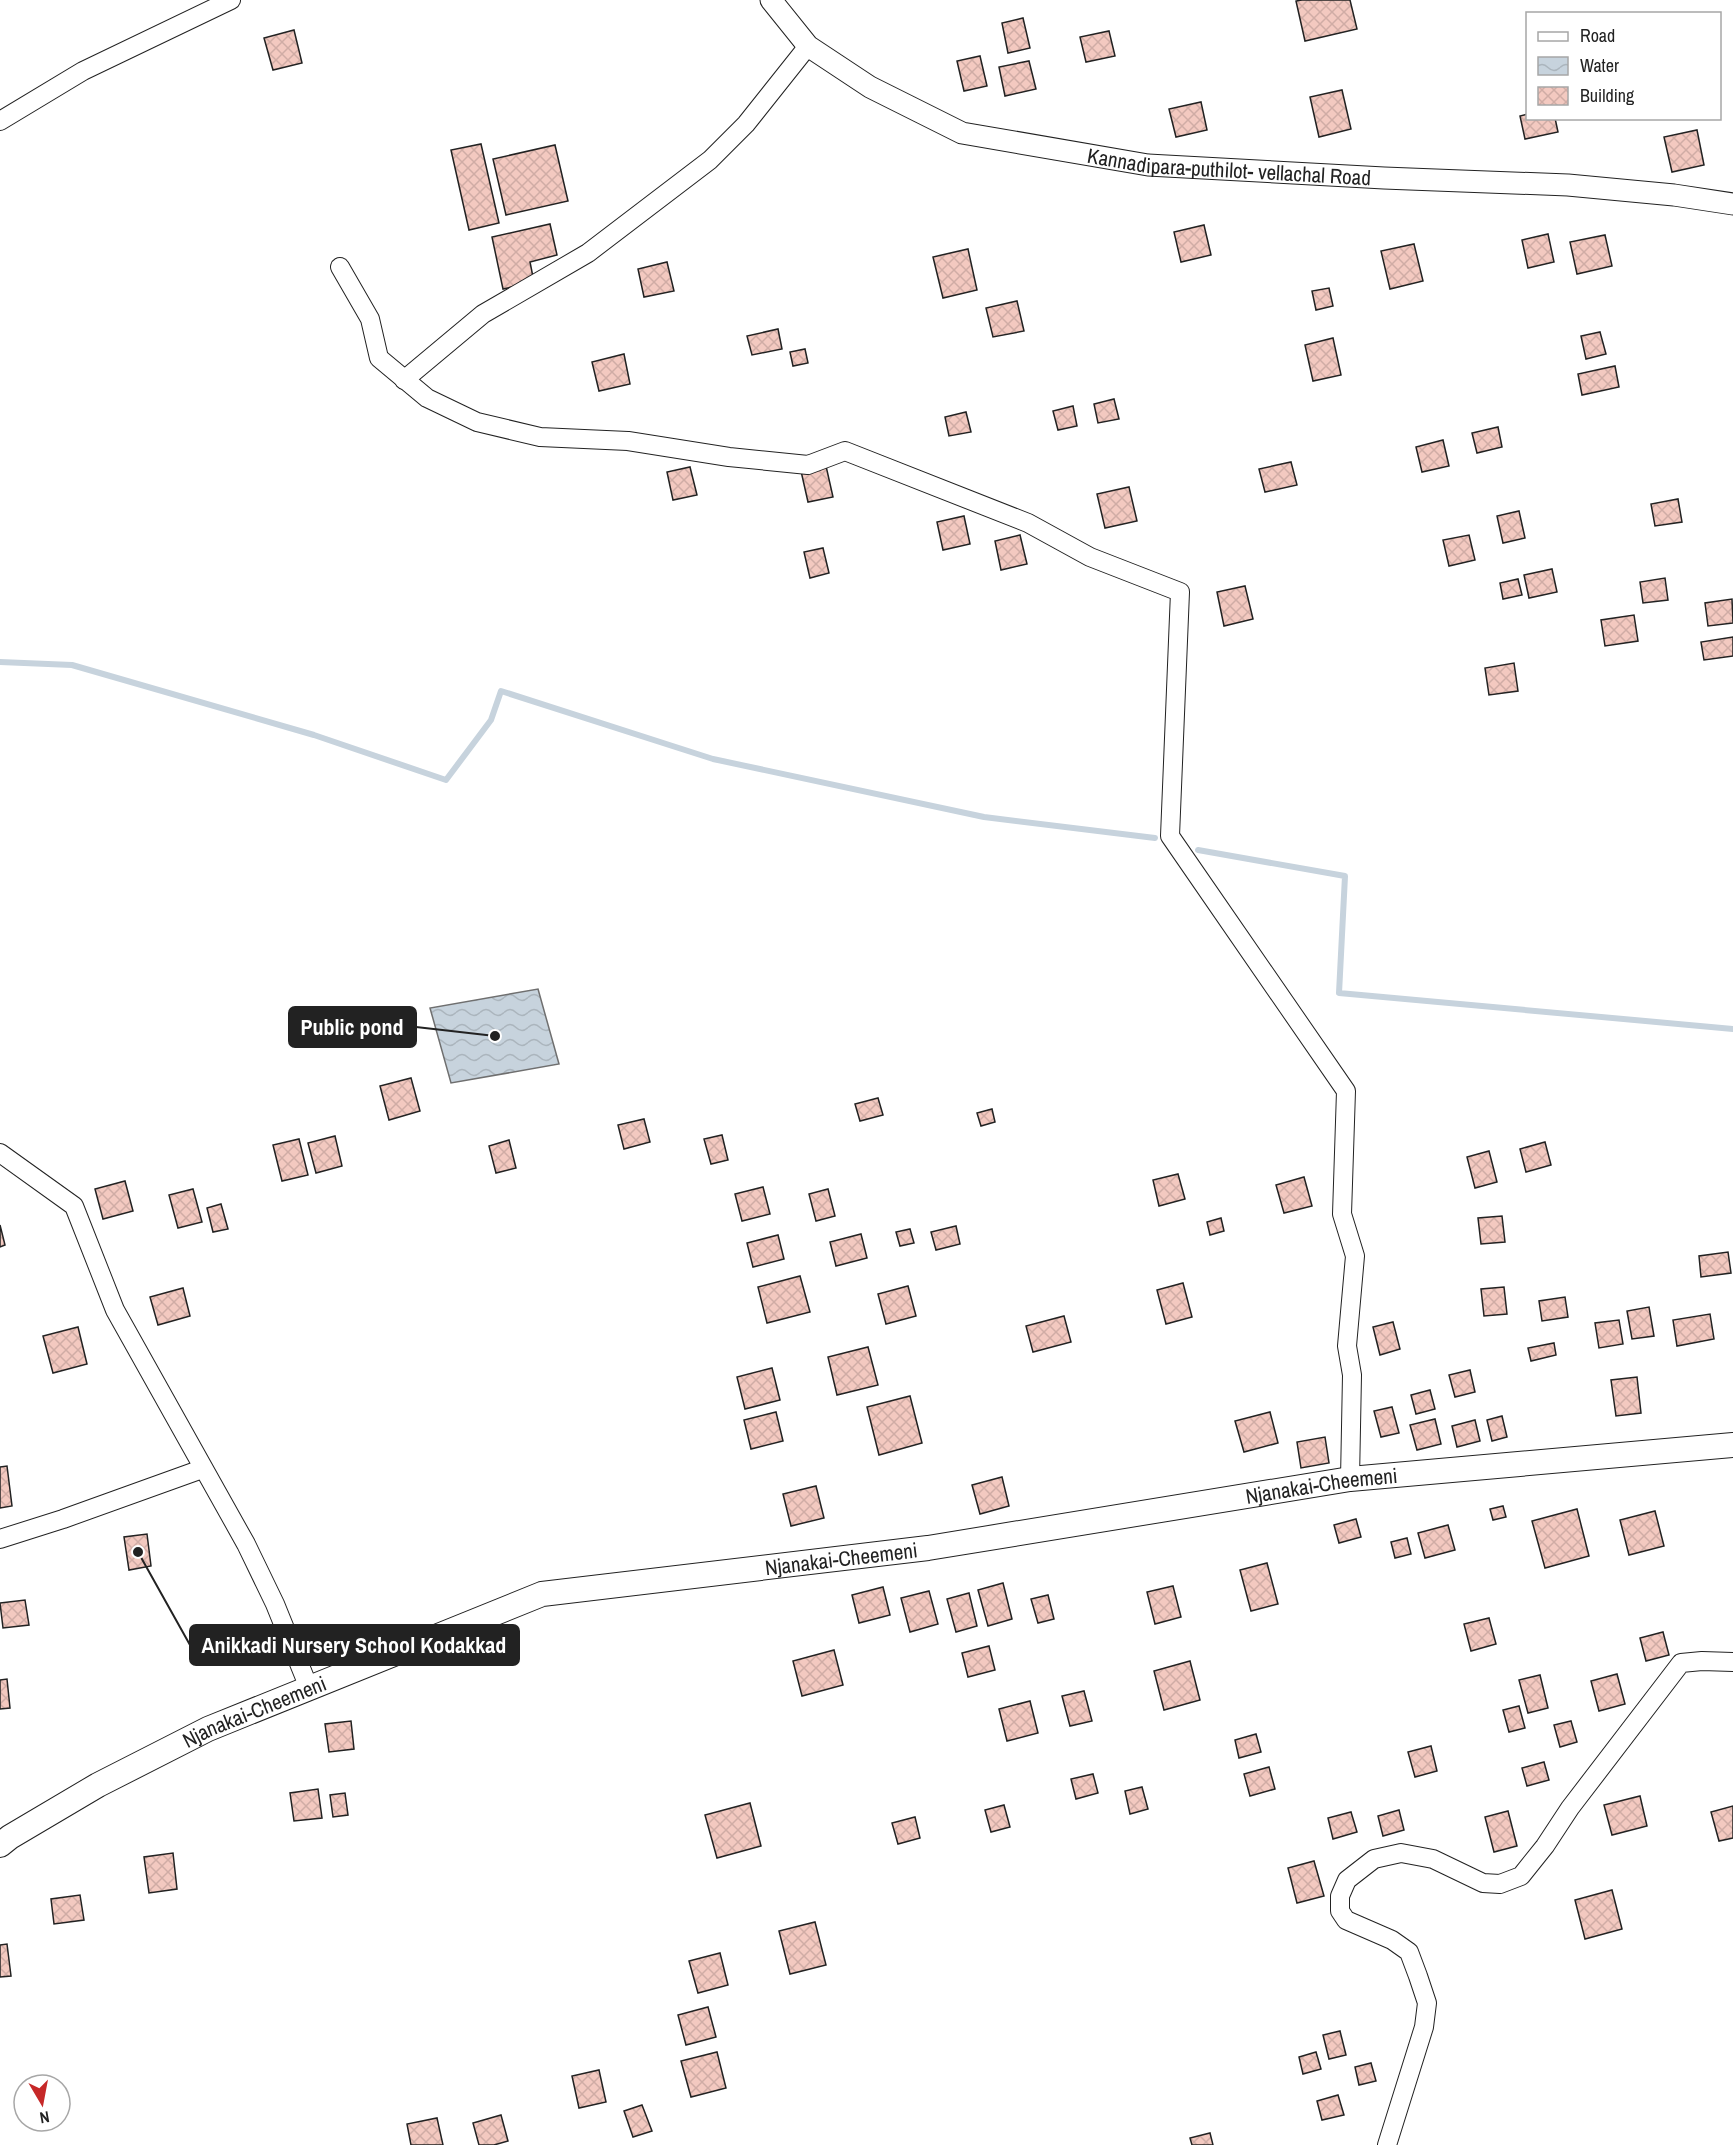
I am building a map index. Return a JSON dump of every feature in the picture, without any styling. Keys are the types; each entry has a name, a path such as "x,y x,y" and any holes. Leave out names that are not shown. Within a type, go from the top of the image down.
{"main road":[{"name":"Njanakai-Cheemeni","path":"0,1845 98,1785 208,1729 542,1594 928,1548 1350,1479 1733,1445"}],"street":[{"path":"0,121 83,71 231,0"},
{"name":"Kannadipara-puthilot- vellachal Road","path":"771,0 808,46 870,87 962,133 1148,165 1568,185 1674,195 1733,204"},
{"path":"404,380 483,314 588,253 710,160 746,124 808,46"},
{"path":"340,267 370,319 379,358 427,398 477,423 540,437 628,441 729,457 808,465 845,451 1028,523 1090,557 1180,592 1170,836 1346,1091 1342,1214 1355,1256 1347,1346 1352,1375 1350,1479"},
{"path":"0,1154 74,1206 114,1310 246,1544 275,1604 309,1688"},
{"path":"0,1539 202,1469"},
{"path":"1387,2145 1424,2027 1427,2004 1409,1952 1392,1940 1346,1920 1340,1911 1340,1896 1347,1880 1374,1859 1401,1854 1433,1859 1483,1883 1500,1884 1521,1876 1681,1662 1733,1662"}],"water":[{"path":"538,989 559,1064 451,1083 430,1008"}],"building":[{"path":"1350,0 1357,29 1305,41 1296,1"},
{"path":"1023,18 1030,48 1008,53 1002,23"},
{"path":"294,30 302,63 273,70 264,38"},
{"path":"1109,31 1115,56 1086,62 1080,37"},
{"path":"980,56 987,86 964,91 957,61"},
{"path":"1029,61 1036,89 1005,96 999,67"},
{"path":"1342,90 1351,129 1319,137 1310,97"},
{"path":"1201,102 1207,130 1176,137 1169,109"},
{"path":"1526,114 1526,120 1555,120 1558,132 1525,139 1520,116"},
{"path":"1697,130 1704,165 1672,172 1664,137"},
{"path":"481,144 499,223 469,230 451,150"},
{"path":"555,145 568,201 506,215 493,159"},
{"path":"550,224 557,255 530,262 534,282 503,289 492,237"},
{"path":"1204,225 1211,255 1181,262 1174,232"},
{"path":"1548,234 1554,262 1528,268 1522,240"},
{"path":"1605,235 1612,266 1577,274 1570,242"},
{"path":"1414,244 1423,281 1390,289 1381,251"},
{"path":"968,249 977,290 943,298 933,257"},
{"path":"667,262 674,291 644,297 638,269"},
{"path":"1329,288 1333,306 1316,310 1312,291"},
{"path":"1017,301 1024,331 993,337 986,308"},
{"path":"778,329 782,349 752,355 747,336"},
{"path":"1600,332 1606,354 1586,359 1581,336"},
{"path":"1333,338 1341,375 1313,381 1305,345"},
{"path":"805,349 808,363 793,366 790,352"},
{"path":"624,354 630,384 599,391 592,362"},
{"path":"1615,366 1619,387 1582,395 1578,374"},
{"path":"1114,399 1119,419 1098,423 1094,404"},
{"path":"1073,406 1077,426 1058,430 1053,411"},
{"path":"966,412 971,432 949,436 945,417"},
{"path":"1498,427 1502,447 1477,453 1472,433"},
{"path":"1443,440 1449,466 1422,472 1416,447"},
{"path":"1291,462 1297,485 1265,492 1259,469"},
{"path":"826,466 833,497 808,502 801,471"},
{"path":"690,467 697,495 673,500 667,472"},
{"path":"1129,487 1137,521 1105,528 1097,494"},
{"path":"1678,499 1682,522 1655,526 1651,504"},
{"path":"1519,511 1525,538 1503,543 1497,516"},
{"path":"964,516 970,544 943,550 937,522"},
{"path":"1020,535 1027,564 1001,570 995,541"},
{"path":"1469,535 1475,560 1449,566 1443,540"},
{"path":"823,548 829,573 810,578 804,552"},
{"path":"1552,569 1557,592 1529,598 1524,575"},
{"path":"1665,578 1668,600 1643,603 1640,582"},
{"path":"1518,579 1522,595 1503,599 1500,583"},
{"path":"1245,586 1253,619 1224,626 1217,592"},
{"path":"1732,599 1733,623 1708,626 1705,603"},
{"path":"1634,615 1638,641 1605,646 1601,620"},
{"path":"1733,637 1733,656 1704,660 1701,642"},
{"path":"1514,663 1518,691 1489,695 1485,668"},
{"path":"411,1078 420,1111 389,1120 380,1086"},
{"path":"878,1098 883,1115 860,1121 855,1104"},
{"path":"992,1109 995,1122 981,1126 977,1113"},
{"path":"644,1119 650,1142 624,1149 618,1125"},
{"path":"722,1135 728,1160 711,1164 704,1139"},
{"path":"335,1136 342,1166 316,1173 308,1143"},
{"path":"299,1139 308,1175 282,1181 273,1145"},
{"path":"509,1140 516,1168 496,1173 489,1146"},
{"path":"1545,1142 1551,1165 1526,1172 1520,1149"},
{"path":"1489,1151 1497,1182 1475,1188 1467,1157"},
{"path":"1178,1174 1185,1199 1159,1206 1153,1180"},
{"path":"1304,1177 1312,1206 1284,1213 1276,1185"},
{"path":"125,1181 133,1211 103,1219 95,1189"},
{"path":"763,1187 770,1214 742,1221 735,1194"},
{"path":"193,1189 202,1222 178,1228 169,1195"},
{"path":"828,1189 835,1216 816,1221 809,1194"},
{"path":"221,1204 228,1229 213,1232 207,1208"},
{"path":"1502,1216 1505,1242 1481,1244 1478,1218"},
{"path":"1221,1218 1224,1231 1210,1235 1207,1222"},
{"path":"0,1225 5,1245 0,1247"},
{"path":"956,1226 960,1244 936,1250 931,1232"},
{"path":"910,1229 914,1243 900,1246 896,1232"},
{"path":"861,1234 867,1258 836,1266 830,1242"},
{"path":"778,1235 784,1259 753,1267 747,1243"},
{"path":"1728,1252 1731,1273 1701,1277 1699,1256"},
{"path":"800,1276 810,1312 767,1323 758,1287"},
{"path":"1183,1283 1192,1317 1166,1324 1157,1290"},
{"path":"908,1286 916,1316 886,1324 878,1294"},
{"path":"1504,1287 1507,1314 1484,1316 1481,1289"},
{"path":"183,1288 190,1316 158,1325 150,1297"},
{"path":"1565,1297 1568,1317 1542,1321 1539,1301"},
{"path":"1649,1307 1654,1336 1632,1339 1627,1311"},
{"path":"1710,1314 1714,1339 1677,1346 1673,1320"},
{"path":"1064,1316 1071,1342 1033,1352 1026,1326"},
{"path":"1619,1320 1623,1344 1599,1348 1595,1323"},
{"path":"1393,1322 1400,1349 1380,1355 1373,1327"},
{"path":"78,1327 87,1364 53,1373 43,1336"},
{"path":"1554,1343 1556,1355 1531,1361 1528,1348"},
{"path":"868,1347 878,1385 837,1395 828,1357"},
{"path":"772,1368 780,1400 745,1409 737,1377"},
{"path":"1470,1370 1475,1392 1455,1397 1449,1375"},
{"path":"1637,1377 1641,1413 1616,1416 1611,1380"},
{"path":"1430,1390 1435,1409 1416,1414 1411,1395"},
{"path":"910,1396 922,1443 879,1455 867,1407"},
{"path":"1392,1407 1399,1433 1381,1437 1374,1411"},
{"path":"776,1412 783,1441 751,1449 744,1420"},
{"path":"1270,1412 1278,1443 1244,1452 1235,1421"},
{"path":"1502,1416 1507,1437 1492,1441 1487,1420"},
{"path":"1435,1419 1441,1444 1417,1450 1410,1425"},
{"path":"1475,1420 1480,1441 1457,1447 1452,1426"},
{"path":"1325,1437 1329,1463 1301,1468 1297,1442"},
{"path":"7,1466 12,1506 0,1508 0,1467"},
{"path":"1002,1477 1009,1506 980,1514 972,1485"},
{"path":"816,1486 824,1518 791,1526 783,1494"},
{"path":"1503,1506 1506,1517 1493,1520 1490,1509"},
{"path":"1577,1509 1589,1556 1545,1568 1532,1521"},
{"path":"1655,1511 1664,1546 1629,1555 1620,1520"},
{"path":"1356,1519 1361,1537 1339,1543 1334,1525"},
{"path":"1448,1525 1455,1550 1425,1558 1418,1533"},
{"path":"147,1534 151,1566 129,1570 124,1537"},
{"path":"1407,1538 1411,1554 1395,1558 1391,1542"},
{"path":"1267,1563 1278,1604 1251,1611 1240,1570"},
{"path":"1003,1583 1012,1619 988,1626 978,1590"},
{"path":"1173,1586 1181,1617 1155,1624 1147,1592"},
{"path":"883,1587 890,1615 859,1623 852,1595"},
{"path":"929,1591 938,1624 910,1632 901,1598"},
{"path":"969,1593 977,1626 956,1632 947,1599"},
{"path":"1048,1595 1054,1619 1038,1623 1031,1599"},
{"path":"25,1600 29,1625 3,1628 0,1603"},
{"path":"1489,1618 1496,1644 1471,1651 1464,1624"},
{"path":"1663,1632 1669,1655 1646,1661 1640,1638"},
{"path":"989,1646 995,1670 968,1677 962,1653"},
{"path":"834,1650 843,1685 802,1696 793,1661"},
{"path":"1190,1661 1200,1700 1164,1710 1154,1671"},
{"path":"1617,1674 1625,1704 1599,1711 1591,1681"},
{"path":"1540,1675 1548,1708 1528,1713 1519,1680"},
{"path":"7,1679 10,1708 0,1709 0,1680"},
{"path":"1084,1691 1092,1721 1070,1726 1062,1696"},
{"path":"1030,1701 1038,1733 1007,1741 999,1709"},
{"path":"1519,1706 1525,1728 1509,1732 1503,1710"},
{"path":"351,1721 354,1749 329,1752 325,1724"},
{"path":"1571,1721 1577,1742 1560,1747 1554,1725"},
{"path":"1256,1734 1261,1752 1239,1758 1235,1740"},
{"path":"1431,1746 1437,1771 1415,1777 1408,1752"},
{"path":"1544,1762 1549,1780 1527,1786 1522,1768"},
{"path":"1269,1767 1275,1789 1250,1796 1244,1774"},
{"path":"1093,1774 1098,1793 1076,1799 1071,1779"},
{"path":"1142,1787 1148,1809 1130,1814 1125,1791"},
{"path":"318,1789 322,1818 294,1821 290,1793"},
{"path":"345,1793 348,1815 333,1817 330,1795"},
{"path":"1640,1796 1647,1826 1612,1835 1604,1805"},
{"path":"750,1803 761,1846 717,1858 705,1815"},
{"path":"1004,1805 1010,1827 991,1832 985,1810"},
{"path":"1733,1806 1733,1838 1719,1841 1711,1812"},
{"path":"1399,1810 1404,1830 1383,1836 1378,1816"},
{"path":"1508,1811 1517,1846 1494,1852 1485,1817"},
{"path":"1351,1812 1357,1832 1333,1839 1328,1818"},
{"path":"915,1817 920,1838 898,1844 892,1823"},
{"path":"173,1853 177,1889 149,1893 144,1857"},
{"path":"1314,1861 1324,1896 1297,1903 1288,1868"},
{"path":"1612,1890 1622,1929 1585,1939 1575,1900"},
{"path":"80,1895 84,1920 54,1924 51,1899"},
{"path":"815,1922 826,1965 790,1974 779,1931"},
{"path":"7,1944 11,1976 0,1977 0,1945"},
{"path":"720,1953 728,1985 698,1993 689,1961"},
{"path":"708,2007 716,2037 686,2045 678,2015"},
{"path":"1340,2031 1346,2055 1329,2059 1323,2035"},
{"path":"717,2052 726,2088 691,2097 681,2061"},
{"path":"1316,2052 1321,2069 1303,2074 1299,2057"},
{"path":"1371,2063 1376,2081 1359,2085 1355,2067"},
{"path":"599,2070 606,2102 579,2108 572,2076"},
{"path":"1338,2095 1344,2115 1322,2120 1317,2101"},
{"path":"642,2105 652,2131 633,2137 624,2111"},
{"path":"501,2115 508,2141 494,2145 479,2145 473,2123"},
{"path":"437,2118 443,2145 411,2145 407,2124"},
{"path":"1210,2133 1213,2145 1192,2145 1190,2138"}],"waterway":[{"path":"0,662 72,665 314,735 446,780 491,720 501,691 713,759 984,817 1155,838"},
{"path":"1198,850 1345,876 1339,993 1733,1029"}],"place":[{"name":"Public pond","path":"495,1036"},
{"name":"Anikkadi Nursery School Kodakkad","path":"138,1552"}]}
